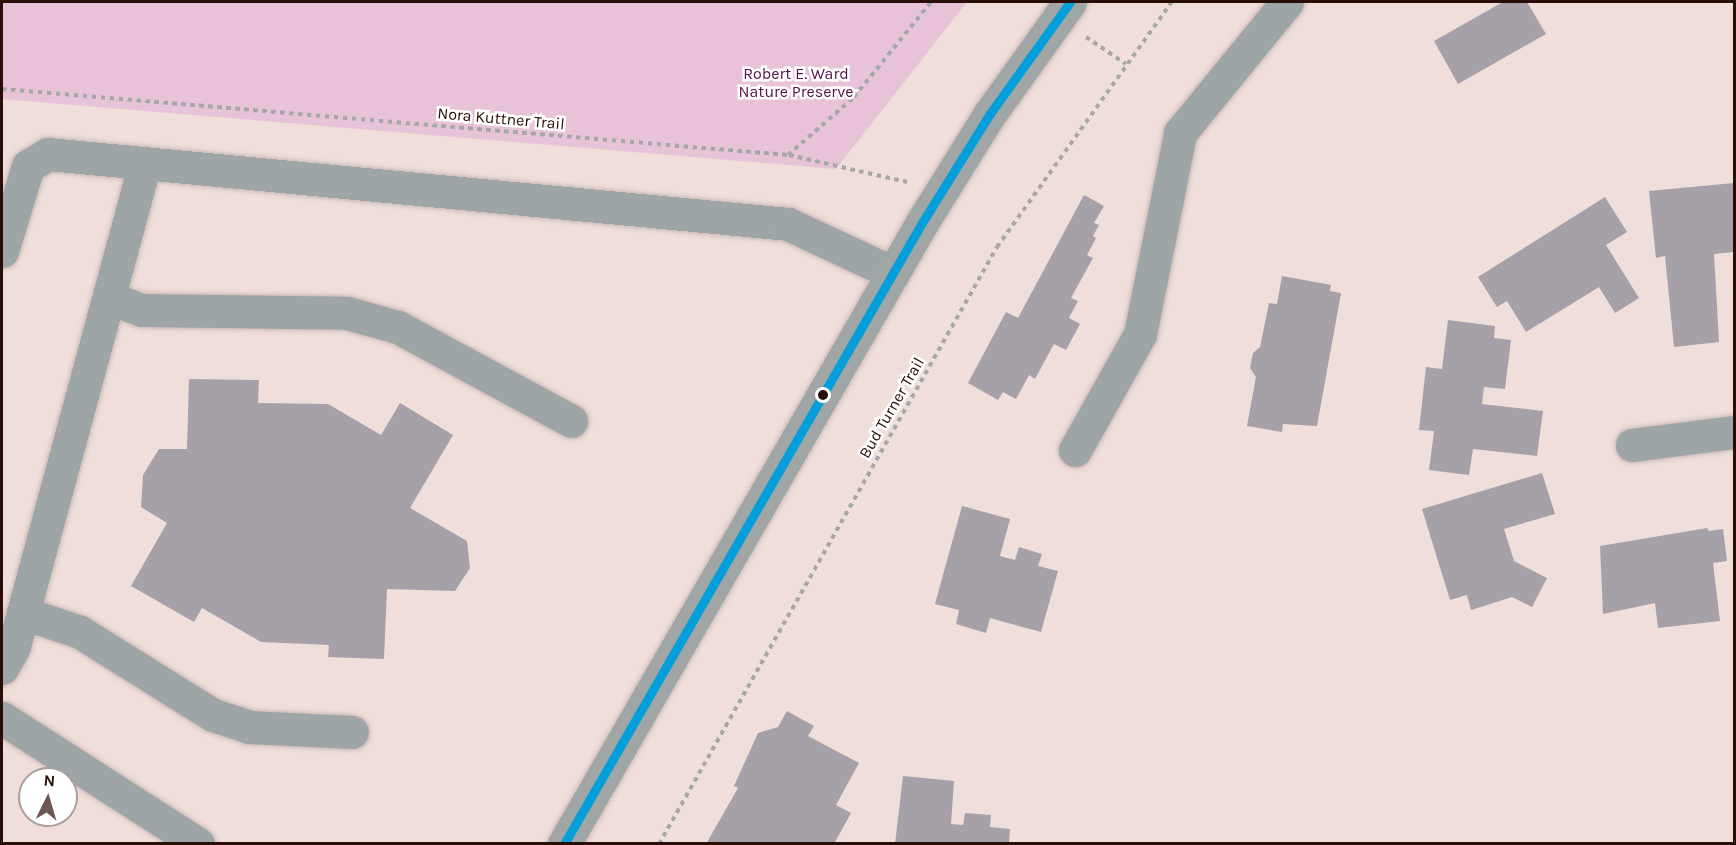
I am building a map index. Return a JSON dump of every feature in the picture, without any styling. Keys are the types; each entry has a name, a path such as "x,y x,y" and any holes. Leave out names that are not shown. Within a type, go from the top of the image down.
{"main road":[{"path":"564,843 943,189 989,115 1070,2"}],"street":[{"path":"1075,450 1140,334 1180,133 1287,2"},
{"path":"2,250 28,166 48,154 788,224 893,273"},
{"path":"2,668 14,646 145,163"},
{"path":"109,298 142,310 347,313 398,327 571,421"},
{"path":"1632,445 1734,432"},
{"path":"23,613 80,632 213,715 249,727 352,732"},
{"path":"2,718 198,843"}],"path":[{"path":"788,155 854,97 931,2"},
{"name":"Bud Turner Trail","path":"659,843 996,247 1172,2"},
{"name":"Nora Kuttner Trail","path":"2,89 788,155 943,189"}],"green space":[{"name":"Robert E. Ward Nature Preserve","path":"2,2 967,2 836,169 2,99"}],"building":[{"path":"1503,2 1527,2 1546,34 1458,84 1434,41"},
{"path":"1734,183 1734,252 1714,254 1719,342 1674,347 1665,256 1656,258 1649,191"},
{"path":"1084,195 1104,206 1094,223 1099,225 1093,236 1096,238 1087,255 1093,258 1071,298 1078,301 1069,318 1080,324 1066,350 1054,344 1035,379 1029,375 1016,399 1003,392 998,400 968,383 1006,312 1018,318"},
{"path":"1605,197 1627,232 1606,245 1639,298 1615,313 1599,287 1526,332 1507,301 1497,307 1478,277"},
{"path":"1282,276 1331,285 1330,291 1341,293 1317,426 1283,424 1282,432 1247,426 1256,377 1250,368 1253,353 1260,347 1269,303 1277,304"},
{"path":"1448,320 1495,326 1494,338 1511,340 1505,389 1484,387 1482,404 1543,411 1537,456 1473,449 1469,475 1429,470 1434,431 1419,430 1426,367 1442,369"},
{"path":"189,379 259,380 258,403 328,404 381,435 400,403 453,435 410,508 467,541 470,568 455,591 387,589 384,659 328,657 329,645 261,642 202,608 194,622 131,586 167,523 141,507 143,475 159,449 187,449"},
{"path":"1542,473 1555,514 1504,529 1514,561 1547,578 1532,607 1512,597 1471,610 1467,595 1450,600 1422,509"},
{"path":"962,506 1010,519 1000,556 1015,560 1019,547 1042,554 1038,566 1058,571 1041,632 990,618 986,633 956,624 959,610 935,604"},
{"path":"1707,528 1709,531 1723,529 1727,561 1713,563 1720,621 1658,628 1655,603 1603,614 1600,546"},
{"path":"787,711 814,726 808,736 859,763 836,805 851,813 834,844 706,844 738,788 734,786 758,733 778,727"},
{"path":"903,776 954,781 951,824 963,825 965,813 991,815 990,827 1010,829 1009,844 895,844"}],"transit line":[{"path":"564,844 923,221 989,115 1070,2"}]}
